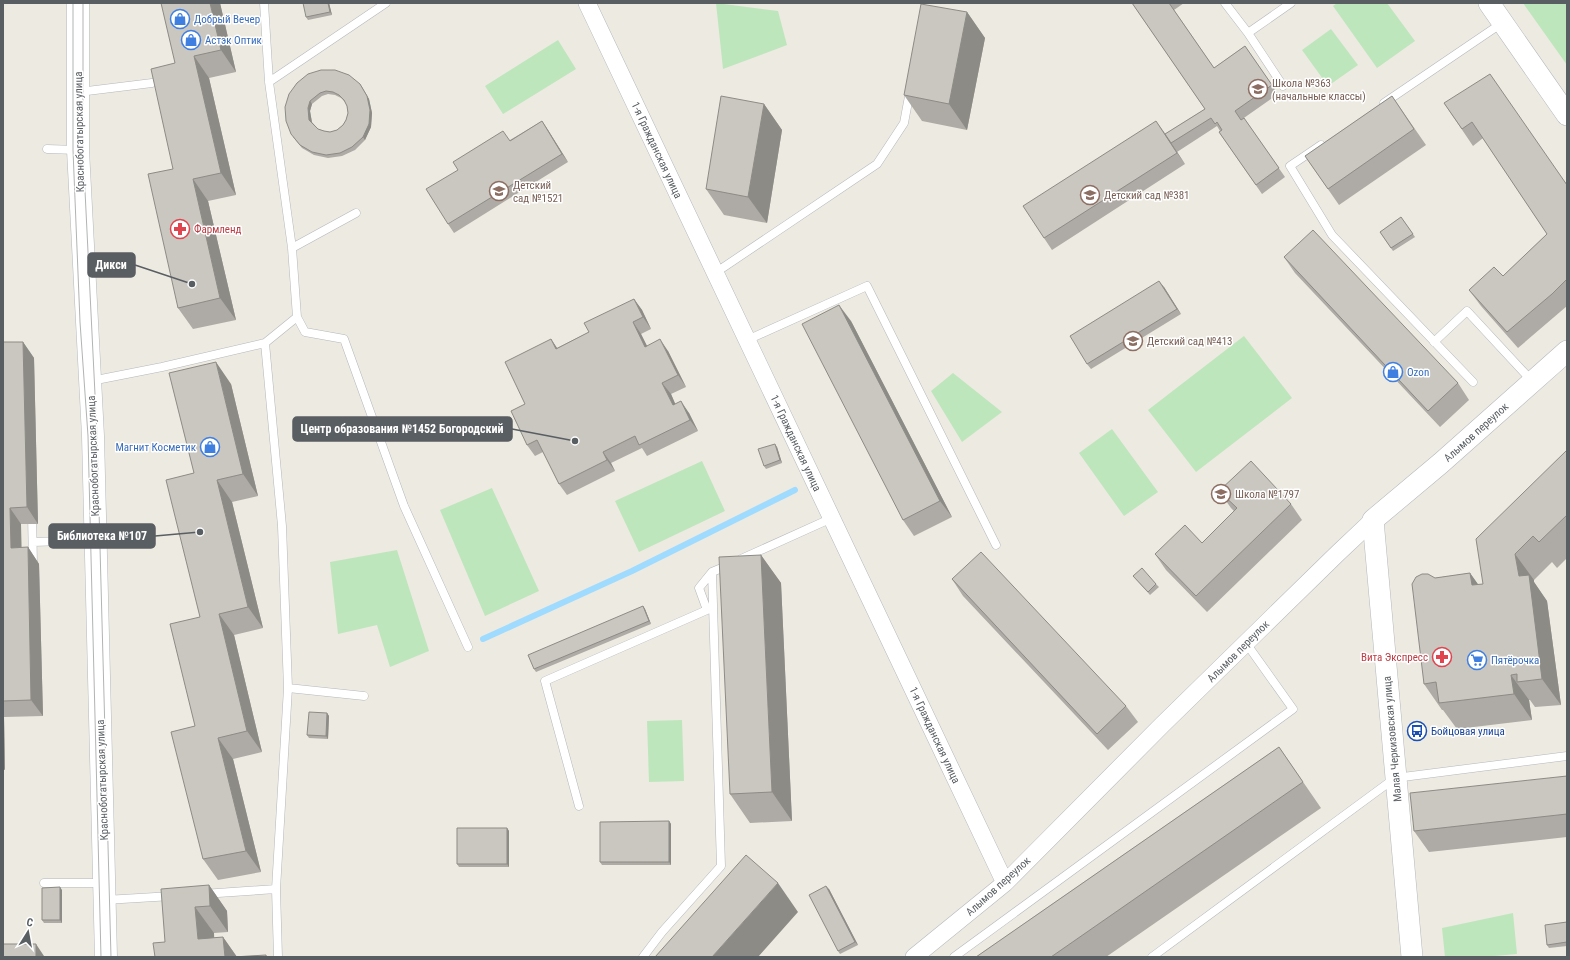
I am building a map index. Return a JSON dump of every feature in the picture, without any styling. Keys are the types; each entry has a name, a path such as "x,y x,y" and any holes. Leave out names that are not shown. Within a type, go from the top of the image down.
{"main road":[{"name":"Краснобогатырская улица","path":"78,3 78,150 90,381 106,957"}],"street":[{"name":"1-я Гражданская улица","path":"586,3 1005,883"},
{"path":"1489,3 1567,115"},
{"name":"Алымов переулок","path":"914,957 1005,883 1162,725 1338,553 1373,520 1441,463 1567,350"},
{"name":"Малая Черкизовская улица","path":"1373,520 1412,957"}],"lane":[{"path":"264,3 269,82 292,248 297,317 305,332 344,339 404,506 468,646"},
{"path":"269,82 386,3"},
{"path":"1225,3 1248,33 1283,86"},
{"path":"1248,33 1291,3"},
{"path":"1379,106 1480,40 1503,22"},
{"path":"715,273 877,164 904,123 912,80"},
{"path":"78,92 152,83"},
{"path":"1328,140 1290,166 1332,235 1473,382"},
{"path":"47,149 78,150"},
{"path":"292,248 356,213"},
{"path":"747,340 867,286 996,546"},
{"path":"1434,342 1467,311 1532,381"},
{"path":"90,381 162,367 265,343 297,317"},
{"path":"265,343 282,526 288,688 276,889 278,957"},
{"path":"32,503 34,576"},
{"path":"579,806 545,681 707,610 699,588 712,572 832,518"},
{"path":"33,542 95,540"},
{"path":"643,957 662,932 721,866 712,572"},
{"path":"954,957 1293,709 1246,643"},
{"path":"288,688 364,696"},
{"path":"1152,957 1395,778 1567,756"},
{"path":"44,883 105,892 187,895 276,889"}],"green space":[{"path":"716,3 778,11 787,45 723,69"},
{"path":"1337,3 1387,3 1415,41 1377,68 1333,6"},
{"path":"1523,3 1567,3 1567,65"},
{"path":"1331,29 1358,65 1328,86 1302,50"},
{"path":"558,40 576,69 503,114 485,86"},
{"path":"1244,336 1292,398 1196,472 1148,410"},
{"path":"953,373 1002,412 962,442 931,391"},
{"path":"1112,429 1158,492 1124,516 1079,453"},
{"path":"702,461 725,511 639,552 615,501"},
{"path":"492,488 539,591 485,616 440,510"},
{"path":"397,550 429,651 390,667 377,625 338,634 330,562"},
{"path":"682,720 684,781 649,782 647,721"},
{"path":"1513,913 1517,954 1483,957 1445,957 1442,928"}],"building":[{"path":"161,3 210,3 221,50 194,56 221,173 193,179 220,298 178,308 148,174 173,169 151,69 175,63"},
{"path":"303,3 328,3 330,12 306,17"},
{"path":"1132,3 1169,3 1214,68 1245,46 1272,85 1235,111 1241,120 1244,118 1279,168 1256,185 1219,132 1222,130 1217,122 1215,124 1211,118 1171,143 1165,134 1205,109"},
{"path":"921,4 967,12 949,104 904,95"},
{"path":"321,70 335,70 349,75 360,84 367,96 370,110 369,124 363,137 352,147 340,153 326,155 312,152 300,145 291,134 286,121 285,107 289,94 297,83 308,74","holes":["326,91 333,92 344,100 348,113 343,125 337,130 330,132 318,129 309,120 308,108 310,101 320,93"]},
{"path":"1490,74 1567,185 1567,279 1552,294 1507,332 1469,290 1494,267 1503,276 1547,234 1472,122 1462,129 1444,103"},
{"path":"721,96 764,104 748,197 706,189"},
{"path":"1392,96 1414,129 1328,189 1305,156"},
{"path":"542,121 562,154 448,224 426,189 458,170 453,162 503,131 510,141"},
{"path":"1156,121 1177,153 1044,238 1023,206"},
{"path":"1401,217 1413,234 1391,248 1380,232"},
{"path":"1313,230 1458,383 1428,411 1284,257"},
{"path":"1159,281 1177,309 1087,364 1070,336"},
{"path":"634,299 643,317 633,322 645,347 660,339 678,375 662,383 673,405 681,401 690,420 639,445 635,436 603,452 607,460 559,484 537,440 527,445 511,411 525,404 505,362 551,339 556,349 589,332 584,323"},
{"path":"839,305 940,501 903,520 802,324"},
{"path":"3,342 23,342 27,507 10,508 11,548 28,547 31,700 3,701"},
{"path":"216,362 243,474 217,480 248,607 219,614 247,731 218,738 246,851 203,859 171,732 195,726 170,624 200,617 166,480 194,473 169,373"},
{"path":"775,444 780,460 764,466 758,449"},
{"path":"1567,450 1567,515 1539,542 1533,536 1515,554 1519,576 1529,575 1542,679 1517,682 1517,674 1511,675 1514,694 1439,703 1436,682 1424,684 1412,584 1416,577 1422,574 1428,574 1435,578 1470,573 1472,585 1483,584 1476,539"},
{"path":"1251,461 1291,504 1196,596 1155,554 1185,525 1202,543 1237,508 1219,491"},
{"path":"981,552 1126,706 1097,734 952,579"},
{"path":"761,555 772,792 730,794 719,557"},
{"path":"1142,568 1156,584 1148,592 1133,576"},
{"path":"643,606 649,621 534,669 528,655"},
{"path":"309,712 327,713 326,736 307,735"},
{"path":"1279,747 1303,782 1051,957 976,957"},
{"path":"1567,776 1567,814 1414,831 1410,793"},
{"path":"669,821 669,862 600,862 600,822"},
{"path":"457,828 507,828 507,864 457,864"},
{"path":"746,855 778,883 712,957 655,957"},
{"path":"209,885 210,906 195,907 198,939 223,937 225,957 155,957 153,943 165,942 161,889"},
{"path":"826,886 855,942 838,951 809,895"},
{"path":"60,887 60,920 42,920 42,888"},
{"path":"1567,922 1567,942 1547,945 1545,925"},
{"path":"3,944 36,944 36,957 3,957"},
{"path":"266,955 266,957 233,957"}],"waterway":[{"path":"483,639 632,571 795,490"}],"tram line":[{"path":"73,3 73,150 80,322 88,436 101,957"},
{"path":"83,3 83,150 97,435 111,957"}],"place":[{"name":"Добрый Вечер","path":"180,19"},
{"name":"Астэк Оптик","path":"191,40"},
{"name":"Школа №363 (начальные классы)","path":"1258,89"},
{"name":"Детский сад №1521","path":"499,191"},
{"name":"Детский сад №381","path":"1090,195"},
{"name":"Фармленд","path":"180,229"},
{"name":"Дикси","path":"192,284"},
{"name":"Детский сад №413","path":"1133,341"},
{"name":"Ozon","path":"1393,372"},
{"name":"Центр образования №1452 Богородский","path":"575,441"},
{"name":"Магнит Косметик","path":"210,447"},
{"name":"Школа №1797","path":"1221,494"},
{"name":"Библиотека №107","path":"200,532"},
{"name":"Вита Экспресс","path":"1442,657"},
{"name":"Пятёрочка","path":"1477,660"},
{"name":"Бойцовая улица","path":"1417,731"}]}
